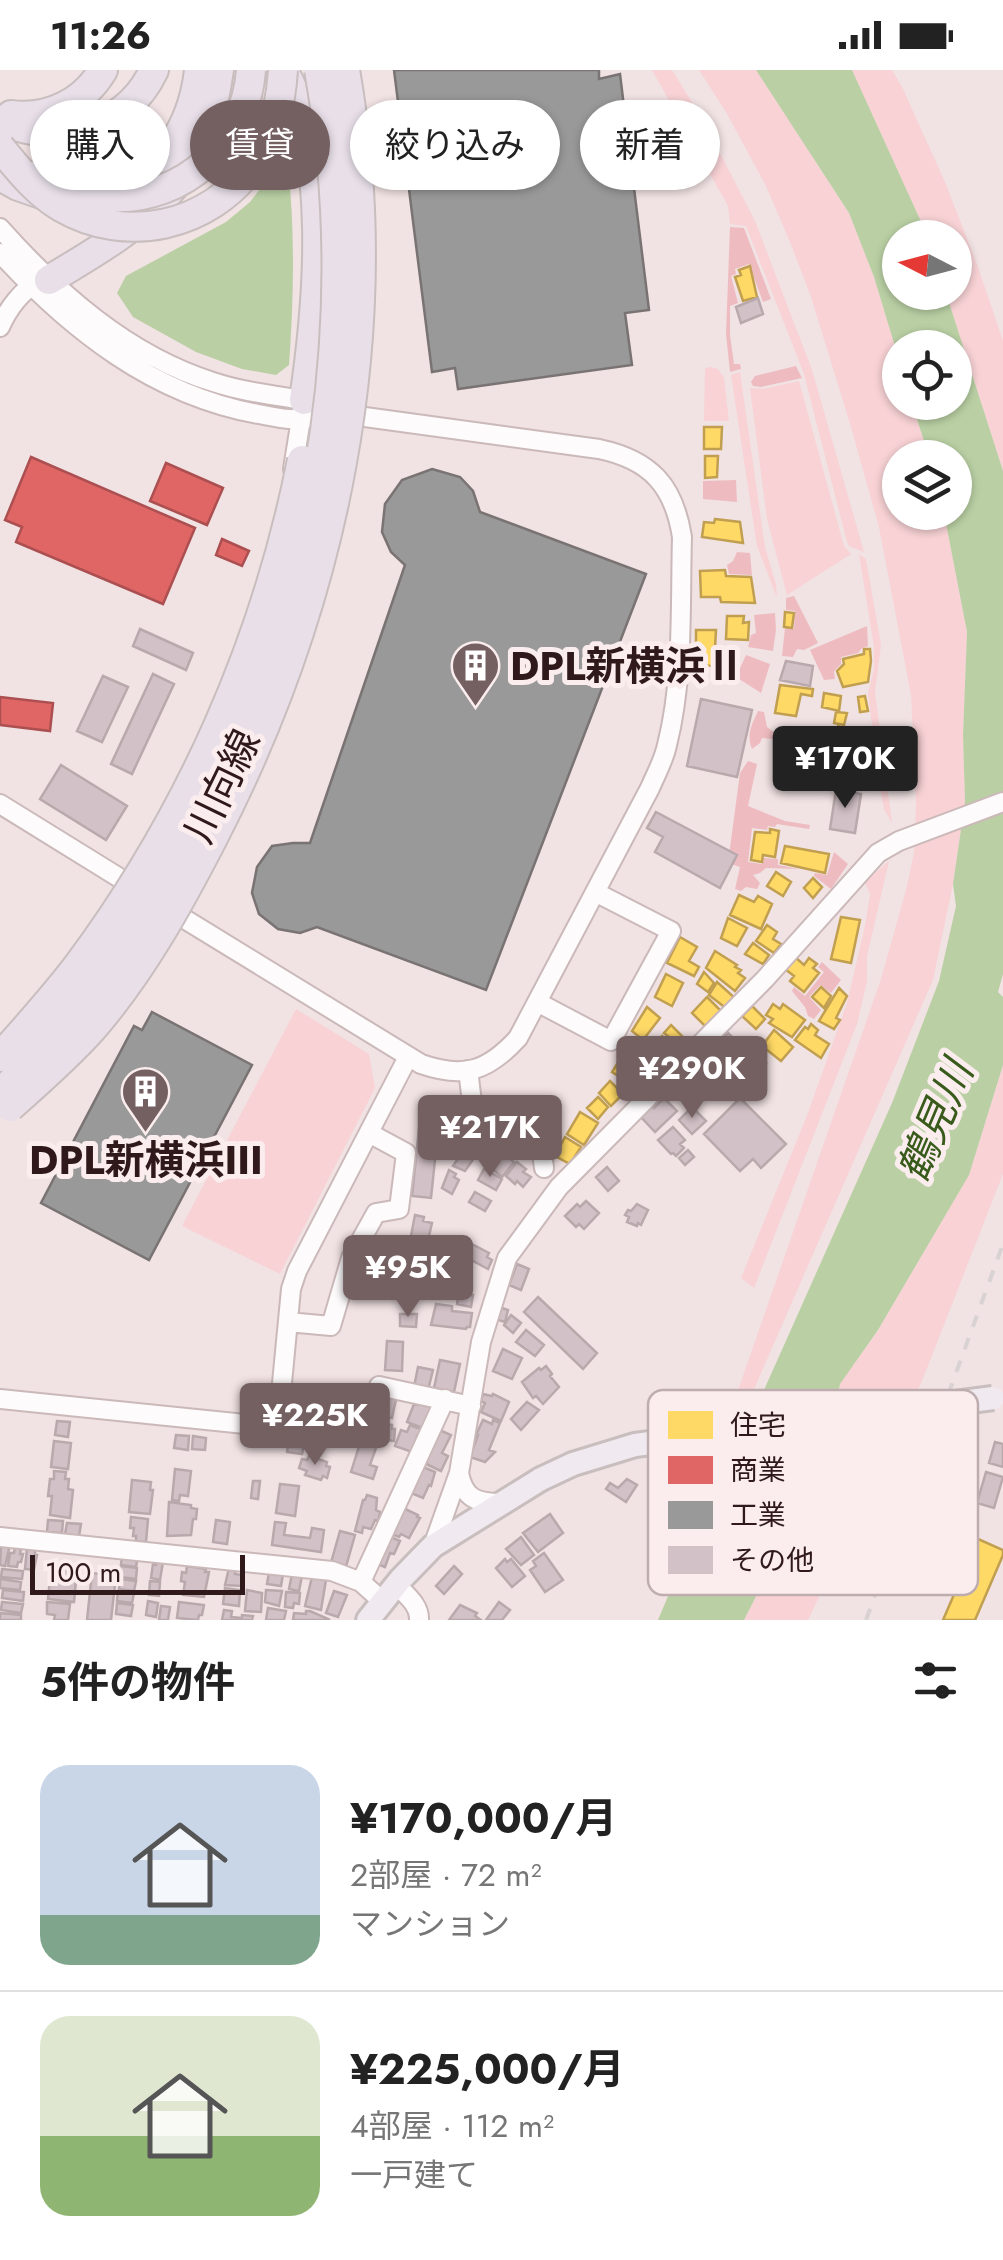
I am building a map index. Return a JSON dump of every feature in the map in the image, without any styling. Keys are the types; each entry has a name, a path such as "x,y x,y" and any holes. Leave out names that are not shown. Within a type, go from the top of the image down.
{"highway":[{"path":"0,117 35,116 64,107 90,88 103,70"},
{"path":"0,117 15,127 45,133 96,125 126,108 154,70"},
{"path":"199,70 199,100"},
{"path":"206,100 219,70"},
{"path":"0,147 38,176 87,194 112,198 159,191 180,183 218,152 234,130 245,104 251,70"},
{"path":"0,147 38,190 84,218 110,226 140,228 166,224 192,216 216,202 253,165 276,118 283,70"},
{"path":"283,70 301,108 313,177 316,276 303,410"},
{"path":"298,70 304,100"},
{"path":"307,70 310,100"},
{"path":"323,70 335,125 342,227 342,328 334,412"},
{"path":"0,1094 99,981 166,880 234,748 258,693 280,626 316,489 335,328 335,227 323,70"},
{"path":"0,1116 93,1027 168,921 227,812 292,659 336,498 357,350 361,218 346,70"},
{"path":"0,176 57,198 101,198 138,181 190,124"},
{"path":"39,283 106,246 148,215 190,163"},
{"path":"0,1057 77,966 138,877 216,732 255,636 284,541 306,437 323,272 320,190"}],"main road":[{"path":"382,1602 433,1546 500,1502 573,1464 648,1443"}],"street":[{"path":"0,228 39,283"},
{"path":"0,253 149,354 210,382 303,410 617,452 646,467 670,492 682,538 678,681 666,750 650,788 518,1038 501,1056 482,1067 436,1069 408,1057 0,804"},
{"path":"0,327 39,283"},
{"name":"川向線","path":"0,1046 73,961 126,882 186,778 232,678 273,553 303,410"},
{"name":"川向線","path":"0,1106 106,986 160,904 215,807 265,694 297,595 322,492 334,412"},
{"path":"433,1546 459,1473 481,1342 507,1258 559,1187 765,979 878,853 899,841 1003,802"},
{"path":"537,1002 611,1041 672,931 595,892"},
{"path":"0,1399 255,1425 274,1415 280,1404 296,1271 408,1057"},
{"path":"468,1070 472,1102 536,1137 544,1168"},
{"path":"288,1322 331,1326 351,1258 376,1213 399,1209 406,1153 368,1133"},
{"path":"379,1386 471,1406"},
{"path":"361,1582 445,1399"},
{"path":"459,1473 470,1496 483,1502 500,1502"},
{"path":"0,1537 332,1572 361,1582 382,1602 416,1606 419,1620"}],"shaded area":[{"path":"652,70 672,70 691,100 669,100"},
{"path":"699,70 756,70 849,213 874,277 890,330 882,330 882,420 917,420 924,440 882,440 882,530 947,530 967,632 965,802 933,980 754,1390 738,1390 881,979 914,853 916,805 911,695 879,527 811,297 765,184 720,100"},
{"path":"852,70 892,70 960,220 920,220"},
{"path":"720,153 755,221 812,370 864,552 847,542 804,374 746,226 730,224 728,206 719,190"},
{"path":"730,227 744,228 771,299 763,302 749,264 735,269 736,274 731,276 738,303 730,306 730,335 734,364 740,364 741,369 730,372 726,334"},
{"path":"972,252 1003,341 1003,471 972,374 972,330 958,330 951,310 972,310"},
{"path":"796,366 802,378 761,387 751,382 755,376"},
{"path":"705,368 718,369 724,378 729,421 704,421"},
{"path":"740,372 765,547 777,598 757,546 731,375"},
{"path":"799,381 844,546 851,554 787,595 767,519 750,388"},
{"path":"736,480 737,502 703,499 703,481"},
{"path":"737,552 750,553 752,575 729,574 727,565"},
{"path":"859,554 866,559 881,645 875,692 892,823 884,809 880,788 868,693 874,647"},
{"path":"794,596 818,643 797,649 793,657 782,656 785,628 794,629 795,611 786,610 786,598"},
{"path":"775,613 773,651 748,647 751,635 756,633 754,615"},
{"path":"867,626 868,646 841,657 841,664 834,671 835,679 824,680 810,650"},
{"path":"746,655 770,664 761,693 736,677"},
{"path":"758,711 764,712 767,727 795,748 793,753 773,739 762,738 752,749 750,734"},
{"path":"868,728 876,776 874,791 863,783 867,762 860,741"},
{"path":"748,761 757,764 748,806 785,821 810,825 809,829 777,824 767,830 752,828 748,862 762,864 764,858 778,859 778,865 799,869 766,868 753,875 760,883 757,889 746,887 741,891 735,889 740,867 728,863 740,773"},
{"path":"834,852 848,864 831,889 814,876 827,875"},
{"path":"889,861 867,956 867,981 857,1024 754,1288 741,1278 808,1113 847,1003 870,894 865,882"},
{"path":"822,962 841,980 831,993 820,985 809,997 821,1010 814,1019 792,991 794,987 805,996 824,972 818,967"},
{"path":"296,1009 369,1054 375,1088 280,1274 182,1226"},
{"path":"1003,1065 1003,1174 918,1390 839,1390 878,1330 969,1175"},
{"path":"757,1595 820,1595 808,1620 744,1620"}],"water":[{"path":"756,70 852,70 920,220 882,220 882,303 849,213"},
{"path":"259,190 290,190 293,264 289,365 276,375 242,369 196,352 133,317 117,293 126,276 226,222"},
{"path":"884,310 951,310 958,330 890,330"},
{"name":"鶴見川","path":"972,374 1003,471 1003,974 998,992 1003,997 1003,1065 969,1175 839,1390 764,1390 892,1103 939,981 956,906 953,884 965,802 967,632 947,530 972,530 972,440 924,440 917,420 972,420"},
{"path":"669,1595 757,1595 744,1620 658,1620"}],"building: 住宅":[{"path":"750,266 757,297 743,301 735,277 741,275 739,270"},
{"path":"704,427 722,427 721,449 704,449"},
{"path":"705,456 718,456 717,477 705,478"},
{"path":"715,519 740,522 743,543 702,537 704,522 714,523"},
{"path":"725,570 726,576 751,577 755,603 701,597 700,571"},
{"path":"785,612 794,613 792,628 784,627"},
{"path":"727,616 744,616 743,623 749,622 748,640 726,639"},
{"path":"696,630 716,630 714,666 696,665"},
{"path":"864,649 870,649 868,682 843,687 837,671 844,664 843,659 864,654"},
{"path":"780,685 813,689 812,696 801,694 796,716 775,713"},
{"path":"824,693 841,696 839,711 822,707"},
{"path":"865,696 868,711 860,712 858,697"},
{"path":"836,712 847,713 844,725 834,723"},
{"path":"838,726 860,746 850,759 857,764 852,771 823,751"},
{"path":"770,829 779,831 775,857 763,855 762,862 751,860 755,832 770,833"},
{"path":"785,846 829,854 825,873 781,863"},
{"path":"776,872 791,882 783,896 767,886"},
{"path":"813,878 822,887 813,898 804,888"},
{"path":"739,895 754,902 758,896 772,904 761,929 730,915"},
{"path":"841,917 860,920 851,963 831,959"},
{"path":"728,918 747,928 737,946 721,938"},
{"path":"767,925 777,932 773,939 781,944 774,953 756,941"},
{"path":"680,937 697,947 689,961 699,967 694,976 667,963"},
{"path":"753,943 769,955 763,964 745,954"},
{"path":"715,951 737,965 741,970 738,973 745,978 735,991 706,968"},
{"path":"795,957 804,965 809,958 817,964 813,968 819,973 804,992 790,981 794,976 785,969"},
{"path":"704,972 714,983 708,992 697,984"},
{"path":"666,974 683,983 672,1006 655,997"},
{"path":"717,982 736,999 727,1009 709,995"},
{"path":"821,987 831,996 824,1008 812,997"},
{"path":"839,988 847,996 834,1029 819,1021"},
{"path":"707,997 721,1011 706,1027 692,1013"},
{"path":"773,1004 780,1009 783,1004 805,1020 792,1037 769,1023 773,1019 766,1015"},
{"path":"752,1006 765,1019 756,1029 742,1016"},
{"path":"647,1007 660,1018 643,1040 632,1031"},
{"path":"811,1024 818,1030 815,1035 829,1044 821,1058 795,1040"},
{"path":"671,1025 683,1037 677,1043 664,1033"},
{"path":"774,1030 793,1047 781,1061 762,1046"},
{"path":"662,1036 675,1047 664,1062 650,1051"},
{"path":"746,1045 766,1063 747,1081 720,1061 727,1053 734,1060"},
{"path":"624,1053 641,1063 630,1083 612,1072"},
{"path":"610,1081 623,1094 611,1106 599,1093"},
{"path":"598,1097 608,1107 598,1119 587,1108"},
{"path":"580,1112 598,1123 584,1145 567,1134"},
{"path":"565,1137 581,1147 570,1164 555,1156"},
{"path":"978,1539 1003,1550 975,1620 943,1620 954,1595 978,1595"}],"building: 商業":[{"path":"31,457 195,528 163,604 16,542 22,527 5,520"},
{"path":"166,463 223,488 207,525 150,501"},
{"path":"222,539 249,551 242,566 216,555"},
{"path":"0,697 53,703 50,731 0,725"}],"building: 工業":[{"path":"394,70 599,70 599,79 620,74 623,100 580,100 580,190 634,190 649,310 625,313 632,365 458,389 455,368 432,372 409,190 560,190 560,100 398,100"},
{"name":"DPL新横浜Ⅱ","path":"432,469 460,477 473,491 480,512 646,574 486,990 317,927 300,933 278,929 259,914 252,893 257,867 272,846 310,843 405,565 391,552 382,532 385,504 402,480"},
{"name":"DPL新横浜III","path":"152,1012 252,1065 149,1260 41,1203 134,1026 142,1030"}],"building: その他":[{"path":"758,298 763,314 741,323 736,307"},
{"path":"140,629 193,653 186,670 133,646"},
{"path":"786,661 813,666 810,686 780,680"},
{"path":"153,674 174,684 132,774 111,764"},
{"path":"103,676 128,687 102,742 77,731"},
{"path":"701,699 752,710 737,777 687,766"},
{"path":"61,765 127,806 106,840 40,799"},
{"path":"836,790 861,794 855,833 830,829"},
{"path":"656,812 737,855 720,888 655,852 663,837 647,828"},
{"path":"728,1033 739,1044 731,1053 719,1042"},
{"path":"693,1069 710,1087 694,1102 677,1084"},
{"path":"664,1098 677,1111 655,1132 640,1116"},
{"path":"740,1098 786,1144 761,1168 753,1159 740,1171 704,1134"},
{"path":"692,1107 706,1121 692,1134 679,1120"},
{"path":"464,1110 481,1117 479,1121 496,1130 482,1157 472,1152 476,1144 455,1133"},
{"path":"673,1127 685,1140 680,1144 684,1148 676,1156 658,1140"},
{"path":"419,1129 438,1131 431,1198 412,1196"},
{"path":"494,1149 514,1162 502,1177 484,1162"},
{"path":"688,1150 694,1157 685,1165 679,1158"},
{"path":"463,1151 474,1158 465,1171 453,1166"},
{"path":"517,1162 531,1177 523,1187 506,1176"},
{"path":"607,1167 619,1181 608,1191 596,1177"},
{"path":"484,1169 502,1179 496,1190 478,1180"},
{"path":"449,1170 459,1180 452,1194 442,1188"},
{"path":"475,1192 491,1201 485,1211 469,1202"},
{"path":"586,1201 599,1213 584,1229 565,1216"},
{"path":"637,1204 648,1210 637,1226 627,1222 629,1217 625,1215"},
{"path":"415,1215 432,1223 428,1240 411,1236"},
{"path":"468,1242 489,1253 487,1257 492,1260 488,1269 462,1255"},
{"path":"411,1244 432,1252 433,1262 426,1279 406,1274"},
{"path":"517,1264 529,1269 521,1290 509,1285"},
{"path":"459,1292 473,1295 471,1307 457,1304"},
{"path":"538,1297 597,1353 583,1369 524,1312"},
{"path":"436,1304 472,1313 470,1327 431,1325"},
{"path":"499,1307 508,1310 505,1322 495,1319"},
{"path":"400,1314 417,1314 416,1327 400,1326"},
{"path":"511,1315 521,1323 513,1333 504,1325"},
{"path":"526,1330 544,1345 535,1356 516,1342"},
{"path":"387,1341 403,1342 402,1371 385,1370"},
{"path":"503,1349 522,1358 512,1379 493,1371"},
{"path":"440,1360 460,1364 454,1392 434,1388"},
{"path":"546,1366 559,1387 543,1404 536,1396 533,1398 522,1382"},
{"path":"418,1367 433,1370 428,1390 414,1387"},
{"path":"374,1390 397,1395 392,1418 369,1413"},
{"path":"483,1394 509,1402 501,1421 481,1412"},
{"path":"421,1398 438,1404 428,1430 407,1422 414,1404 418,1405"},
{"path":"527,1402 539,1410 521,1430 511,1419"},
{"path":"365,1418 378,1420 374,1437 362,1435"},
{"path":"483,1420 500,1423 489,1450 495,1452 485,1462 470,1457"},
{"path":"57,1421 70,1422 68,1437 55,1435"},
{"path":"292,1423 316,1427 314,1438 306,1436 302,1454 287,1452"},
{"path":"382,1424 395,1429 394,1441 380,1439"},
{"path":"410,1425 423,1430 412,1452 395,1446 401,1430 407,1432"},
{"path":"435,1428 451,1435 442,1453 448,1456 441,1471 424,1461 432,1448"},
{"path":"176,1435 189,1436 188,1450 174,1448"},
{"path":"193,1436 206,1438 205,1450 192,1449"},
{"path":"361,1440 377,1445 370,1465 377,1467 373,1479 351,1472"},
{"path":"54,1441 71,1443 68,1469 51,1467"},
{"path":"995,1442 1003,1444 1003,1467 989,1463"},
{"path":"309,1456 327,1462 327,1478 305,1475 307,1471 299,1468 302,1459"},
{"path":"421,1466 435,1472 423,1498 406,1491"},
{"path":"175,1469 191,1471 188,1496 180,1495 179,1501 172,1500"},
{"path":"54,1471 66,1472 68,1489 73,1490 70,1518 50,1515 52,1496 48,1496"},
{"path":"986,1472 1003,1477 994,1508 978,1503"},
{"path":"627,1479 637,1485 626,1502 606,1489 610,1483 618,1488"},
{"path":"132,1480 151,1482 150,1514 129,1512"},
{"path":"253,1481 260,1481 258,1499 251,1498"},
{"path":"280,1484 299,1486 295,1516 276,1513"},
{"path":"367,1495 377,1498 376,1510 380,1512 378,1521 371,1529 363,1527 362,1533 355,1531"},
{"path":"169,1502 197,1509 191,1535 167,1536"},
{"path":"403,1508 420,1518 409,1538 389,1533 392,1527 396,1529"},
{"path":"550,1514 563,1533 538,1552 523,1533"},
{"path":"131,1517 148,1519 146,1542 136,1541 133,1536"},
{"path":"48,1520 63,1521 62,1533 47,1532"},
{"path":"216,1520 230,1522 227,1544 213,1542"},
{"path":"275,1522 286,1523 284,1535 310,1538 312,1528 324,1530 321,1552 272,1545"},
{"path":"67,1523 81,1524 79,1536 65,1534"},
{"path":"340,1531 355,1535 345,1570 330,1566"},
{"path":"388,1536 400,1541 385,1567 375,1563"},
{"path":"521,1537 534,1555 521,1565 506,1549"},
{"path":"1,1546 9,1549 5,1566 0,1565"},
{"path":"15,1547 21,1548 21,1562 17,1567 8,1566 10,1553 14,1553"},
{"path":"27,1548 35,1549 37,1555 34,1570 25,1569"},
{"path":"544,1553 563,1580 545,1592 530,1570 536,1566 533,1561"},
{"path":"122,1555 138,1556 136,1567 121,1565"},
{"path":"505,1559 511,1559 525,1576 512,1587 496,1568"},
{"path":"163,1562 160,1580 151,1578 153,1564"},
{"path":"121,1566 137,1568 136,1579 120,1577"},
{"path":"187,1566 209,1572 204,1597 183,1595 182,1572 186,1573"},
{"path":"454,1566 462,1574 444,1594 436,1586"},
{"path":"51,1568 77,1570 74,1602 48,1599"},
{"path":"229,1568 242,1575 241,1586 225,1585"},
{"path":"2,1569 23,1571 22,1579 1,1577"},
{"path":"269,1572 283,1574 281,1586 267,1584"},
{"path":"92,1573 116,1576 111,1620 87,1620"},
{"path":"292,1574 302,1576 299,1591 289,1589"},
{"path":"312,1577 326,1580 321,1610 305,1606"},
{"path":"0,1579 21,1582 20,1590 0,1588"},
{"path":"120,1579 136,1581 134,1591 119,1589"},
{"path":"150,1581 160,1582 159,1596 149,1595"},
{"path":"225,1588 240,1590 239,1606 223,1604"},
{"path":"3,1590 24,1592 23,1601 2,1598"},
{"path":"247,1590 262,1593 261,1612 245,1611"},
{"path":"266,1590 282,1591 279,1606 265,1602"},
{"path":"118,1591 134,1593 132,1603 117,1601"},
{"path":"334,1591 347,1595 338,1617 326,1613"},
{"path":"286,1592 300,1593 299,1604 285,1607"},
{"path":"148,1601 158,1603 156,1617 146,1615"},
{"path":"2,1602 23,1604 21,1613 1,1610"},
{"path":"47,1602 70,1604 68,1620 54,1620 55,1615 47,1614"},
{"path":"179,1602 204,1605 202,1615 198,1620 177,1618"},
{"path":"499,1602 510,1610 502,1620 486,1620"},
{"path":"117,1603 133,1605 131,1616 116,1614"},
{"path":"460,1605 477,1613 475,1616 481,1620 449,1620"},
{"path":"161,1606 170,1607 168,1620 159,1620"},
{"path":"268,1608 286,1611 284,1620 266,1620"},
{"path":"224,1610 232,1611 231,1617 253,1616 252,1620 222,1620"},
{"path":"306,1611 330,1620 293,1620 294,1613"},
{"path":"0,1613 21,1615 21,1620 0,1620"}],"railway":[{"path":"950,1390 1003,1244"},
{"path":"866,1620 875,1595"}],"place":[{"name":"DPL新横浜Ⅱ","path":"475,708"},
{"name":"DPL新横浜III","path":"146,1134"}]}
